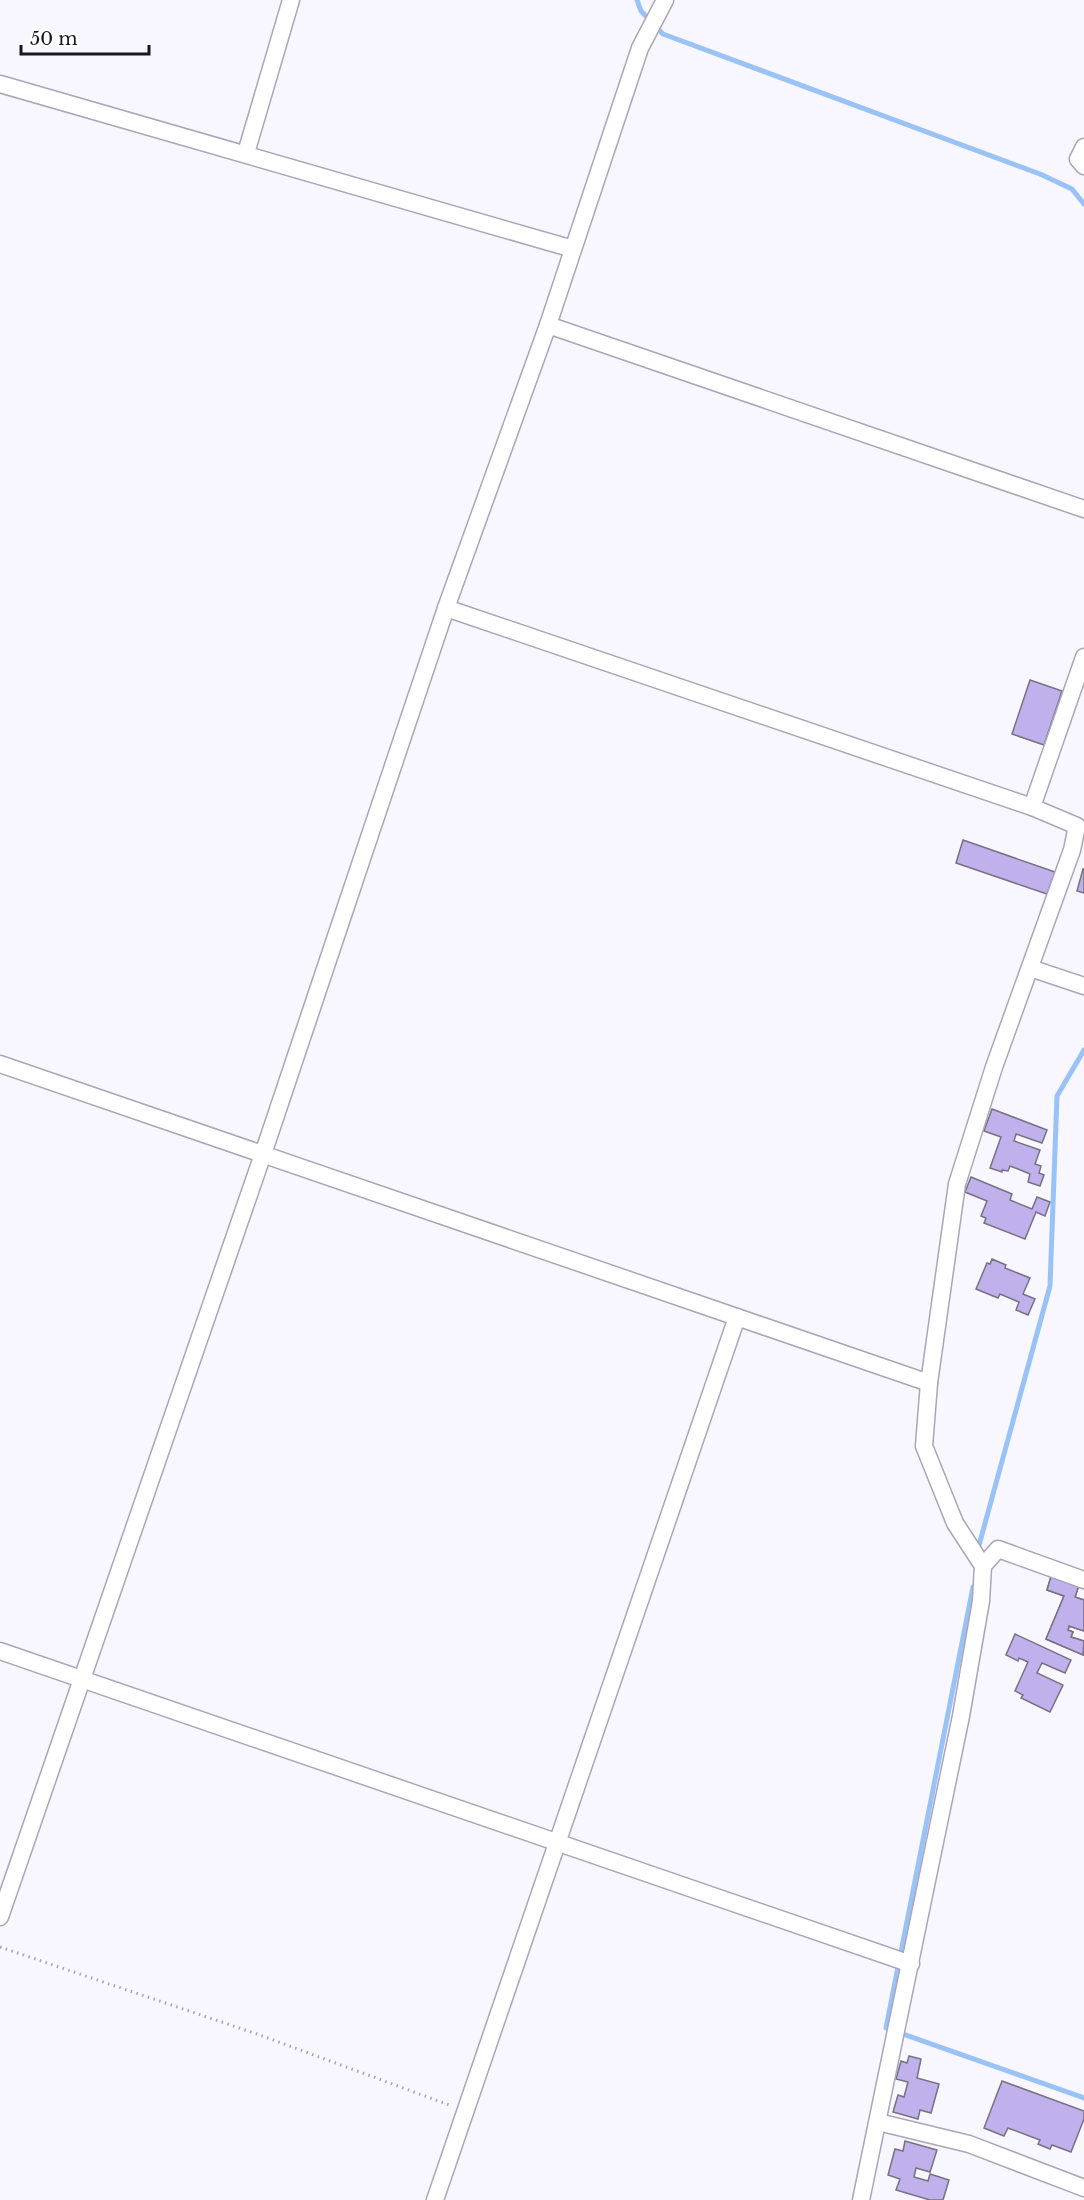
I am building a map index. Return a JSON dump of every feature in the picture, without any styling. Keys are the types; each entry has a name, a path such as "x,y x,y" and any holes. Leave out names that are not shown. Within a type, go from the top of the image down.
{"street":[{"path":"246,153 291,0"},
{"path":"0,1917 262,1154 446,608 548,325 646,37 665,0"},
{"path":"0,84 573,249"},
{"path":"1084,147 1078,159 1084,165"},
{"path":"548,325 1084,509"},
{"path":"446,608 1032,807 1077,826 1030,968 994,1067 957,1184 929,1383 924,1446 955,1523 983,1566 981,1601 961,1716 901,1961 896,2033 861,2200"},
{"path":"1032,807 1084,657"},
{"path":"1030,968 1084,986"},
{"path":"0,1064 929,1383"},
{"path":"435,2200 555,1842 737,1317"},
{"path":"983,1566 998,1549 1084,1580"},
{"path":"0,1651 901,1961"},
{"path":"878,2122 969,2144 1081,2189"}],"path":[{"path":"0,1947 257,2034 465,2111"}],"building":[{"path":"1030,680 1062,691 1044,745 1012,734"},
{"path":"963,840 1055,872 1047,894 956,863"},
{"path":"1084,870 1084,893 1077,891"},
{"path":"992,1109 1047,1130 1042,1143 1016,1134 1014,1141 1040,1150 1035,1164 1041,1166 1039,1173 1044,1175 1040,1186 1028,1182 1030,1174 1010,1166 1008,1171 1002,1170 1002,1172 990,1168 1001,1137 984,1131"},
{"path":"971,1177 1012,1194 1010,1200 1032,1209 1037,1197 1050,1202 1045,1216 1036,1212 1025,1239 984,1223 986,1218 981,1216 987,1201 965,1192"},
{"path":"992,1259 1006,1265 1005,1268 1030,1278 1023,1294 1035,1299 1028,1315 1016,1310 1019,1302 1000,1294 998,1298 976,1289 987,1263 990,1264"},
{"path":"1052,1573 1080,1582 1075,1597 1084,1600 1084,1631 1069,1626 1068,1630 1073,1632 1071,1637 1084,1641 1083,1655 1046,1639 1064,1596 1047,1590"},
{"path":"1052,1573 1080,1582 1075,1597 1084,1600 1084,1631 1069,1626 1068,1630 1073,1632 1071,1637 1084,1641 1083,1655 1046,1639 1064,1596 1047,1590"},
{"path":"1015,1634 1071,1660 1065,1673 1042,1663 1037,1673 1063,1685 1050,1712 1021,1698 1023,1695 1015,1691 1028,1662 1019,1658 1018,1661 1006,1655"},
{"path":"909,2056 921,2059 917,2078 939,2084 931,2113 920,2110 918,2119 893,2112 898,2095 904,2097 908,2082 896,2079 901,2061 907,2063"},
{"path":"1002,2081 1084,2111 1084,2119 1071,2152 1052,2145 1050,2149 1038,2144 1040,2140 1008,2128 1004,2136 984,2128"},
{"path":"905,2141 937,2150 930,2172 916,2168 914,2177 928,2181 930,2174 949,2180 943,2200 930,2200 896,2190 900,2179 888,2175 895,2149 903,2151"}],"waterway":[{"path":"637,0 641,11 663,34 1040,174 1072,189 1084,204"},
{"path":"978,1549 1050,1286 1057,1096 1084,1050"},
{"path":"973,1587 886,2028 1084,2098"}]}
